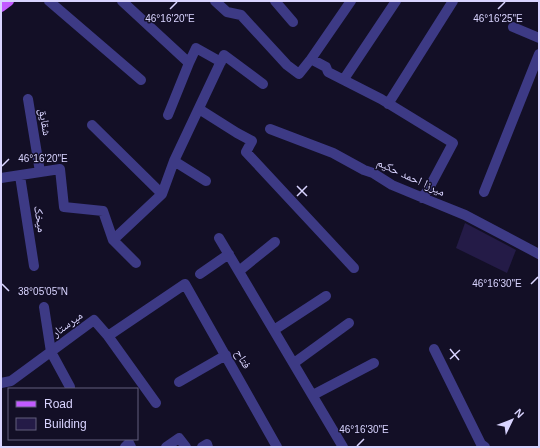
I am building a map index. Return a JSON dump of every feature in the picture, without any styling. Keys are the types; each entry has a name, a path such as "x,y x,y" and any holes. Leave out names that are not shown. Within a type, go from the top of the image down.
{"main road":[{"path":"1,7 9,1"}],"street":[{"path":"49,1 141,80"},
{"path":"122,1 189,63"},
{"path":"215,1 227,12 241,15 287,65 299,74 311,60 351,1"},
{"path":"275,1 293,22"},
{"path":"344,79 396,1"},
{"path":"388,104 453,1"},
{"path":"513,27 539,38"},
{"path":"168,115 196,48 222,62"},
{"path":"484,192 539,54"},
{"path":"113,240 162,194 174,161 224,55 263,84"},
{"path":"311,60 326,67 328,72 381,99 424,124 452,143 428,190 422,198"},
{"name":"شقایق","path":"28,99 40,172"},
{"path":"199,108 237,133 252,140 246,152 354,268"},
{"path":"92,125 162,194"},
{"name":"میرزا احمد حکیم","path":"270,129 333,153 392,185 465,215 539,254"},
{"path":"174,161 206,180"},
{"path":"1,178 20,176 60,168 64,207 103,211 113,240 136,263"},
{"name":"میخک","path":"20,176 34,266"},
{"path":"219,238 343,447"},
{"path":"239,271 275,242"},
{"path":"200,274 229,254"},
{"name":"فتاح","path":"108,336 185,284 277,447"},
{"path":"274,330 326,296"},
{"path":"44,307 51,352 70,387"},
{"name":"میرستار","path":"1,383 11,381 94,320 108,336"},
{"path":"294,363 349,323"},
{"path":"108,336 156,403"},
{"path":"434,349 480,444 484,447"},
{"path":"179,382 226,356"},
{"path":"313,395 374,363"},
{"path":"166,447 180,438 186,447"},
{"path":"125,447 129,444 131,447"},
{"path":"202,447 207,444 208,447"}],"building":[{"path":"465,223 516,250 507,273 456,248"}]}
